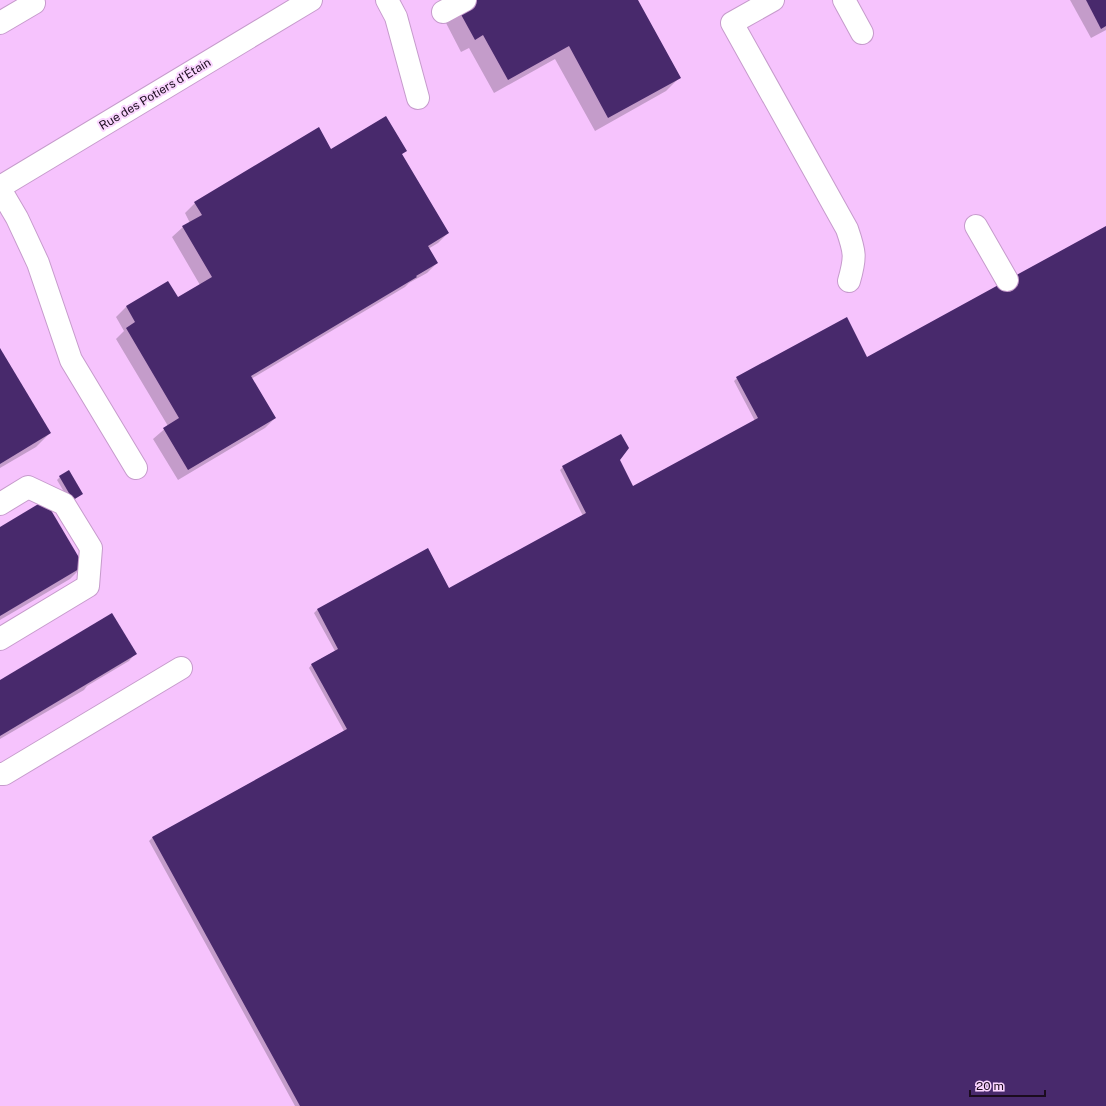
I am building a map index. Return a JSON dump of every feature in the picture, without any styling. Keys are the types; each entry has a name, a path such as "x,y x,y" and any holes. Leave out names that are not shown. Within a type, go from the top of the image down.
{"street":[{"path":"0,23 34,3 32,0"},
{"name":"Rue des Potiers d'Étain","path":"0,188 311,0"},
{"path":"387,0 396,17 418,98"},
{"path":"442,12 465,0"},
{"path":"773,0 732,23 847,229 854,252 854,266 849,281"},
{"path":"844,0 862,33"},
{"path":"0,188 17,218 38,263 71,360 136,468"},
{"path":"976,226 1007,280"},
{"path":"0,504 28,488 64,504 91,548 88,586 0,639"},
{"path":"0,774 4,774 181,668"}],"shaded area":[{"path":"0,0 1106,0 1106,1106 0,1106"}],"building":[{"path":"474,0 638,0 681,78 608,118 569,46 508,80 483,35 475,40 458,9"},
{"path":"1086,0 1106,0 1106,26 1101,29"},
{"path":"386,116 407,151 402,154 449,233 428,246 438,263 251,376 276,418 188,470 163,428 179,418 126,328 135,322 126,306 168,281 178,297 212,277 182,226 202,215 194,202 319,127 331,149"},
{"path":"1106,226 1106,1106 300,1106 152,837 347,729 311,664 338,649 317,609 428,548 449,588 586,513 562,466 621,434 629,448 620,460 633,486 758,418 736,377 847,317 867,357"},
{"path":"0,348 51,433 0,464"},
{"path":"69,470 83,494 73,500 59,476"},
{"path":"45,500 84,566 0,616 0,527"},
{"path":"112,613 137,654 0,736 0,680"}]}
